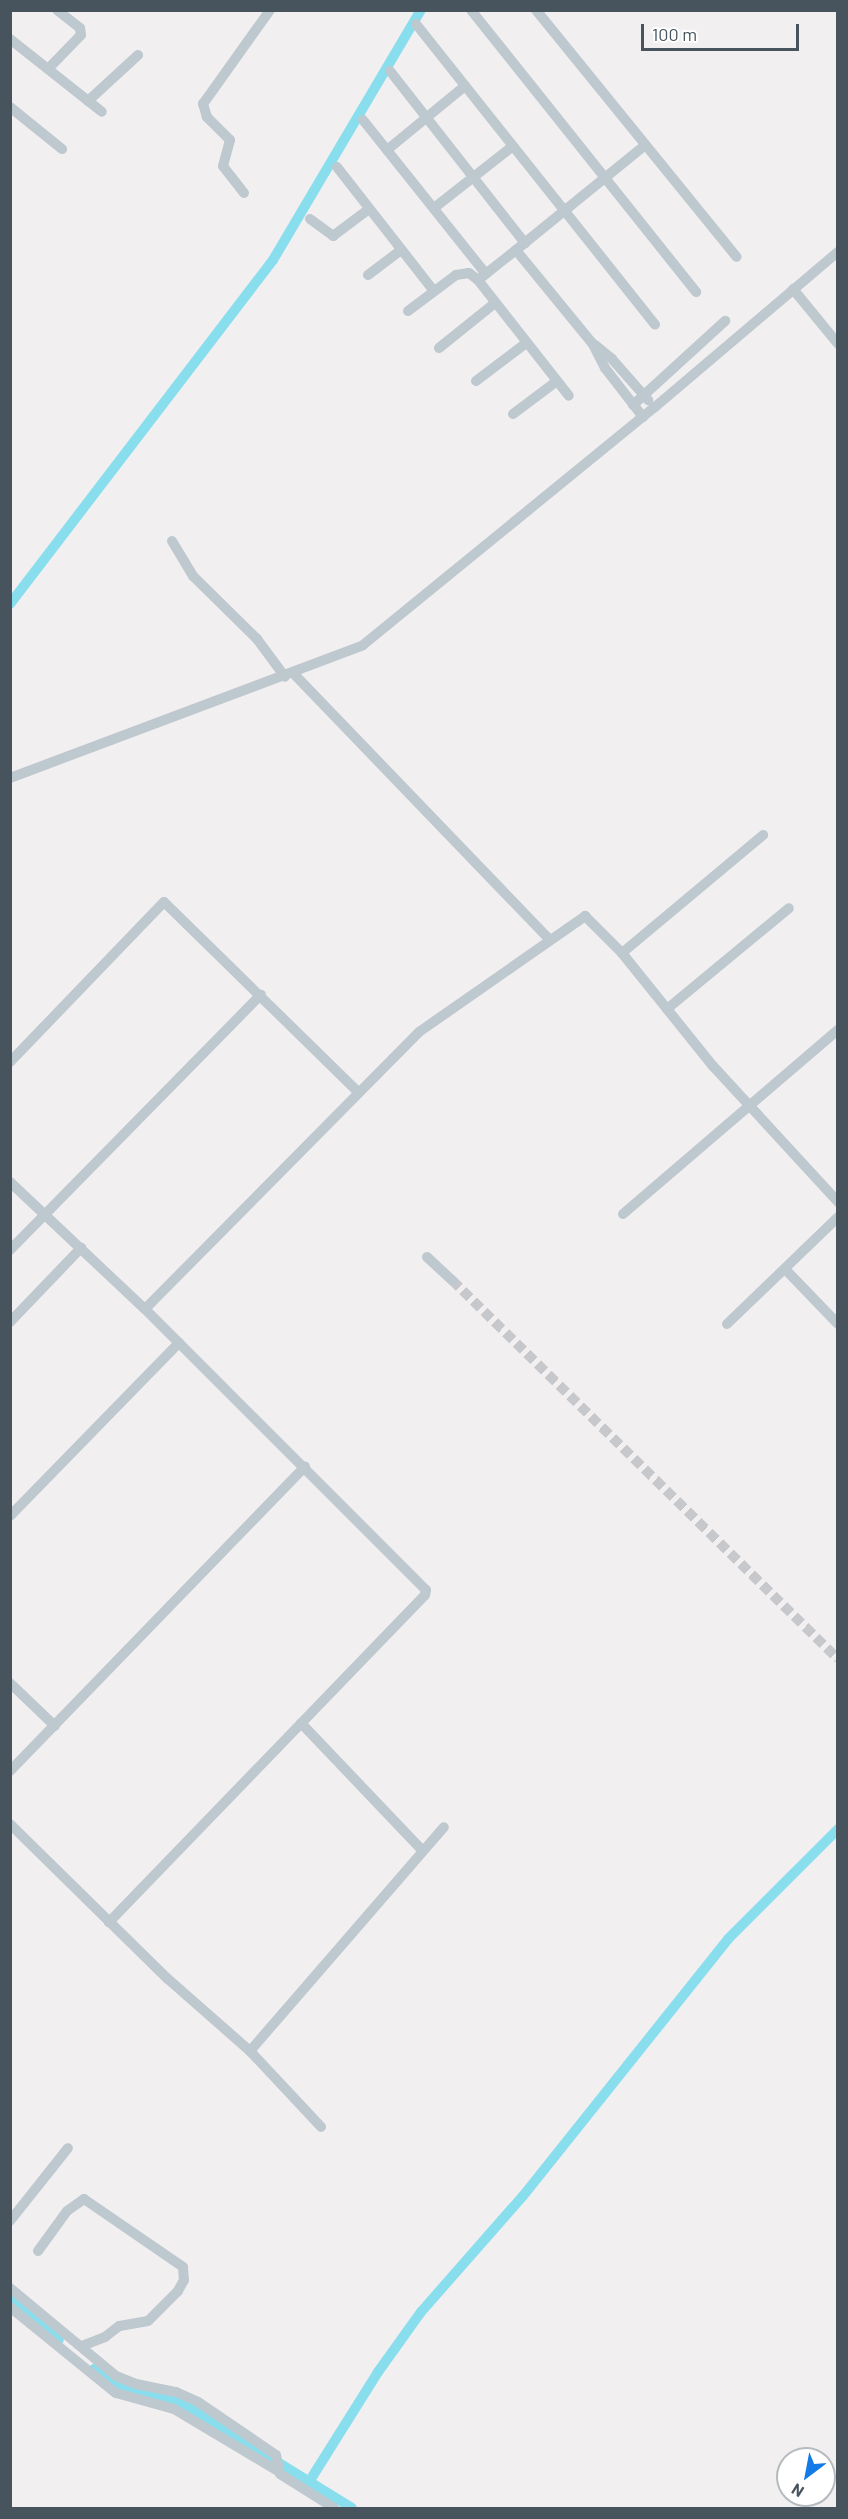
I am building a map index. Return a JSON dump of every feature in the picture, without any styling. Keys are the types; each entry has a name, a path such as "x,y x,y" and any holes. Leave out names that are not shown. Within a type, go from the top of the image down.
{"street":[{"path":"48,69 81,35 80,28 57,10"},
{"path":"244,193 223,166 230,140 207,117 203,104 270,10"},
{"path":"471,10 606,175 696,292"},
{"path":"537,10 737,257"},
{"path":"416,24 655,325"},
{"path":"10,39 102,112"},
{"path":"88,101 138,55"},
{"path":"390,71 473,177 592,343 605,368 643,417"},
{"path":"387,150 465,86"},
{"path":"10,107 62,149"},
{"path":"363,120 434,208 482,277 495,303 569,396"},
{"path":"482,277 645,145"},
{"path":"434,208 513,146"},
{"path":"337,167 434,291"},
{"path":"310,219 333,236 369,208"},
{"path":"368,275 401,250"},
{"path":"10,778 290,676 378,635 655,407 837,252"},
{"path":"408,312 462,272 482,277"},
{"path":"793,289 837,344"},
{"path":"439,348 495,303"},
{"path":"633,405 725,321"},
{"path":"476,381 526,343"},
{"path":"592,343 612,359 655,407"},
{"path":"513,414 556,381"},
{"path":"172,541 193,576 550,940"},
{"path":"622,953 763,835"},
{"path":"10,1062 164,902 357,1091"},
{"path":"667,1009 789,908"},
{"path":"145,1309 357,1091 419,1032 585,916 622,953 747,1104 837,1202"},
{"path":"10,1250 261,995"},
{"path":"623,1214 747,1104 837,1030"},
{"path":"10,1182 145,1309 426,1590 425,1595 110,1922"},
{"path":"727,1324 837,1217"},
{"path":"10,1322 81,1248"},
{"path":"427,1257 452,1280"},
{"path":"785,1269 837,1324"},
{"path":"10,1516 179,1343"},
{"path":"10,1771 305,1467"},
{"path":"10,1683 55,1726"},
{"path":"301,1723 422,1850"},
{"path":"10,1824 110,1922 250,2051 321,2127"},
{"path":"250,2051 444,1827"},
{"path":"10,2221 68,2148"},
{"path":"38,2251 67,2211 84,2199 183,2267 184,2280 178,2291 148,2321 119,2326 105,2337 81,2346"},
{"path":"10,2288 116,2376 187,2397 334,2508"},
{"path":"10,2307 116,2393 174,2409 278,2466"}],"waterway":[{"path":"10,604 273,260 421,10"},
{"path":"309,2482 378,2372 421,2312 523,2196 728,1939 838,1829"},
{"path":"10,2300 59,2340"},
{"path":"94,2369 124,2389 183,2404 352,2508"}],"tunnel":[{"path":"452,1280 838,1659"}]}
